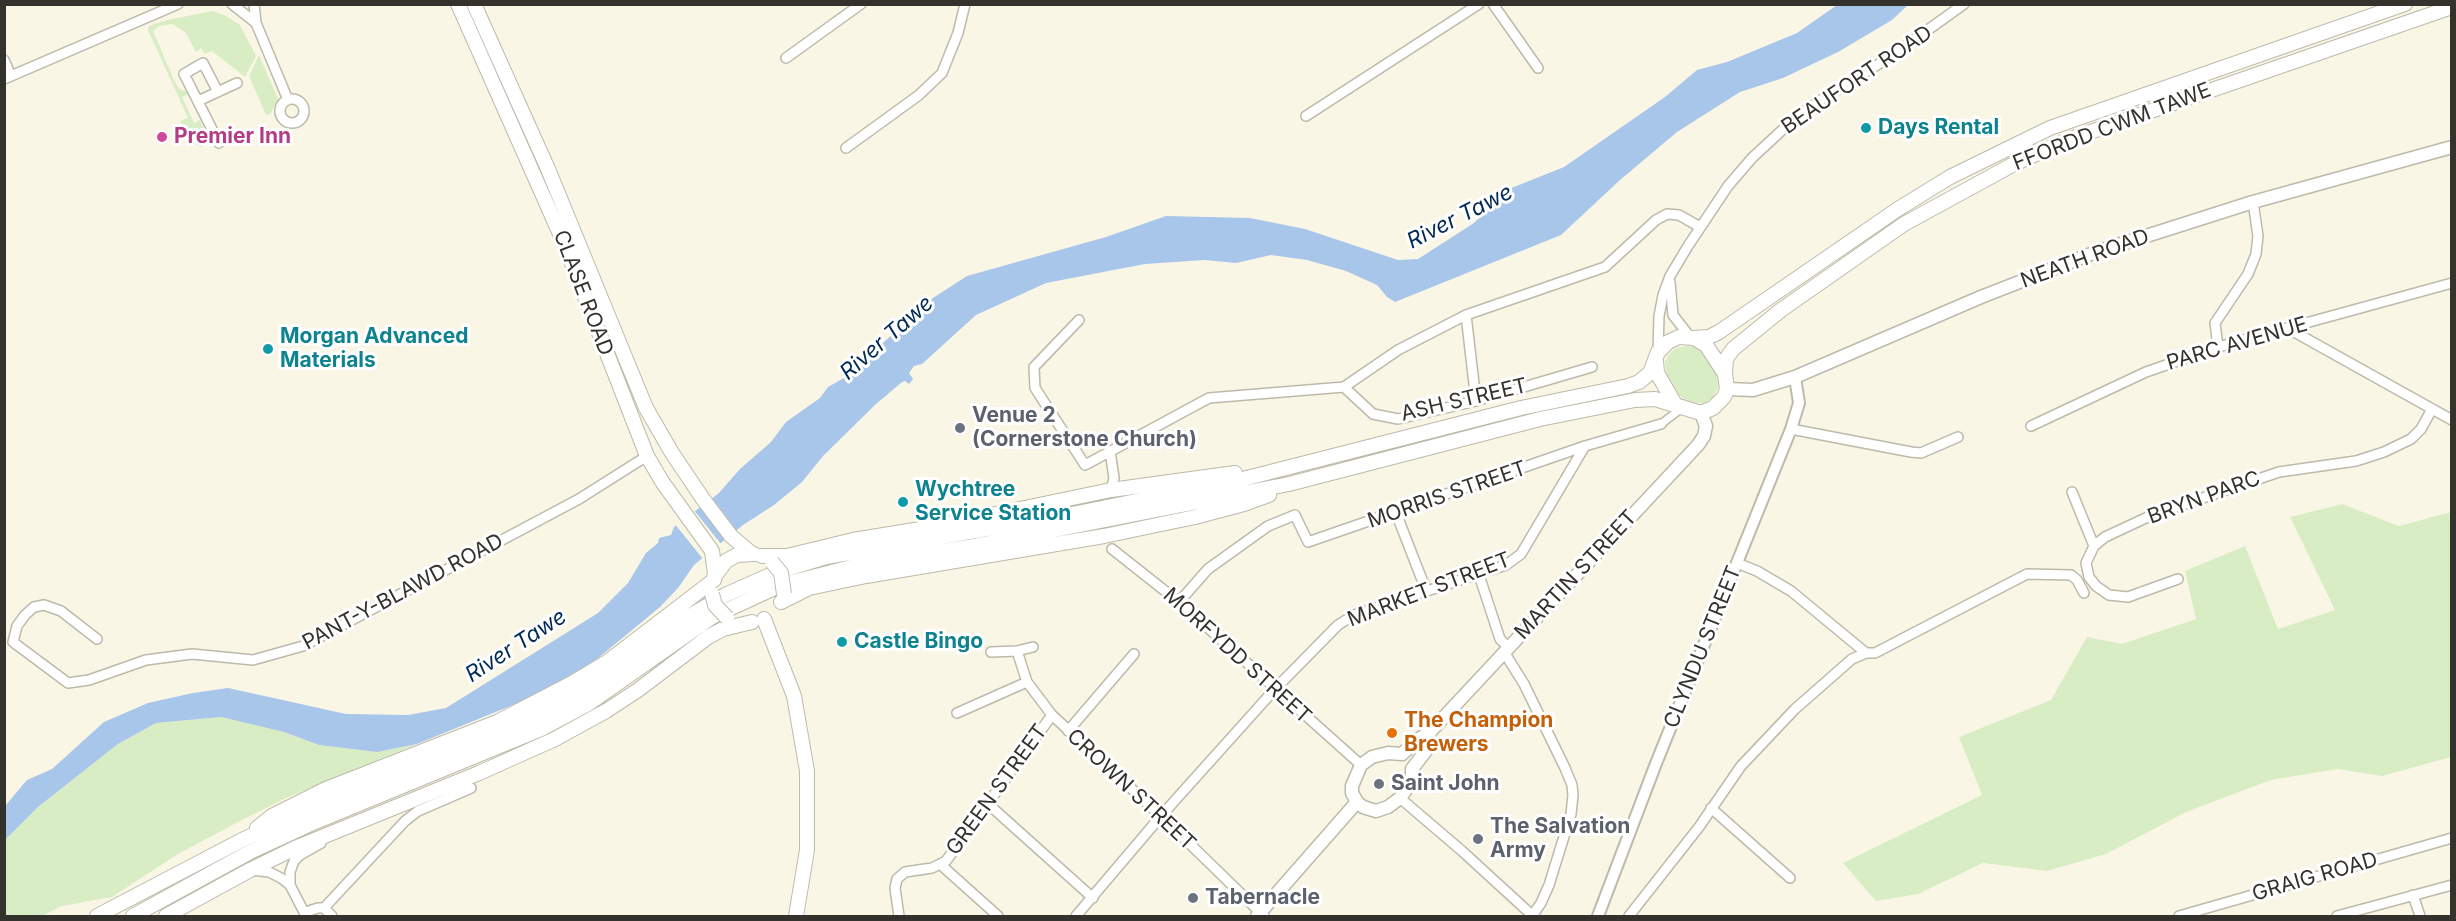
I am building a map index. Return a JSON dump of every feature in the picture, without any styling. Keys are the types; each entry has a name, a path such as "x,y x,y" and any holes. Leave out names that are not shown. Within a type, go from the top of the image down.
{"main road":[{"name":"CLASE ROAD","path":"458,4 560,233 647,456 712,551 715,577"},
{"name":"CLASE ROAD","path":"474,4 549,169 646,408 672,453 731,536 762,557"},
{"name":"FFORDD CWM TAWE","path":"1692,338 1709,337 1719,333 1898,209 1950,177 2050,128 2405,4"},
{"name":"FFORDD CWM TAWE","path":"1725,374 1726,359 1733,349 1781,310 1904,224 2012,165 2067,140 2451,7"},
{"name":"NEATH ROAD","path":"1727,389 1753,390 1795,377 1981,297 2096,252 2253,202 2451,147"},
{"path":"97,916 242,840 534,717 580,694 688,617 725,595 768,575 826,558 1186,492 1521,408 1628,386 1639,382 1650,373 1657,356 1672,340 1679,337 1692,338 1706,345 1725,374 1727,389 1719,404 1701,413 1655,399 1635,400 1540,419 1289,484 979,545 863,564 781,585 712,617 588,704 541,729 315,822 189,884 132,916"},
{"path":"1657,356 1657,373 1679,406"},
{"name":"MARTIN STREET","path":"1430,732 1698,445 1704,436 1706,426 1701,413"},
{"path":"242,840 272,816 326,789 497,722 572,684 607,662 715,577 726,561 737,555 787,556 853,540 933,527 1111,490 1290,467"},
{"path":"783,598 810,588 866,576 1104,536 1196,517 1244,504 1289,484"},
{"path":"166,916 250,870 555,739 606,711 723,629 758,621 775,612 783,598 784,585 781,573 762,557"},
{"path":"715,577 712,594 718,610 727,618 758,621"},
{"path":"758,621 794,696 807,771 807,850 796,916"},
{"path":"1402,754 1412,770 1412,781 1400,798 1388,807 1376,811 1363,807 1352,793 1352,786 1361,765 1372,757 1388,753 1402,754 1430,732"},
{"path":"1412,770 1428,748 1430,732"},
{"path":"1260,915 1357,802"},
{"path":"145,916 189,884"}],"street":[{"path":"4,60 8,78 178,4"},
{"path":"232,4 256,23"},
{"path":"254,4 256,23 288,100"},
{"path":"786,58 861,4"},
{"path":"846,147 919,95 942,73 958,33 965,4"},
{"path":"1306,116 1479,4"},
{"path":"1493,4 1538,68"},
{"name":"BEAUFORT ROAD","path":"1657,356 1659,316 1670,276 1700,227 1740,172 1793,120 1833,90 1890,57 1964,4"},
{"path":"218,92 203,63 184,74 219,143"},
{"path":"198,101 237,84"},
{"path":"2218,347 2215,323 2248,274 2256,254 2258,236 2253,202"},
{"path":"1079,320 1034,367 1035,388 1085,465 1209,398 1344,387 1398,350 1466,315 1605,267 1656,220 1667,214 1679,215 1700,227"},
{"path":"1670,276 1673,315 1692,338"},
{"name":"PARC AVENUE","path":"2031,426 2146,372 2218,347 2451,283"},
{"path":"1466,315 1476,401"},
{"path":"2289,328 2451,420"},
{"name":"ASH STREET","path":"1344,387 1373,414 1398,419 1476,401 1592,367"},
{"name":"CLYNDU STREET","path":"1598,916 1655,766 1791,429 1799,403 1795,377"},
{"path":"1585,446 1661,424 1679,406"},
{"name":"BRYN PARC","path":"2094,546 2105,537 2150,516 2279,472 2356,461 2384,452 2411,439 2421,429 2432,409"},
{"path":"1791,429 1921,453 1958,437"},
{"name":"MORRIS STREET","path":"1179,602 1208,568 1268,526 1295,515 1308,542 1585,446"},
{"name":"MARKET STREET","path":"1076,916 1161,816 1275,689 1338,625 1354,615 1506,565 1521,554 1585,446"},
{"path":"1110,451 1114,478 1111,490"},
{"name":"PANT-Y-BLAWD ROAD","path":"96,639 61,611 44,605 34,607 25,615 17,626 13,642 68,683 89,680 146,660 192,654 253,660 303,646 579,499 647,456"},
{"path":"2073,492 2094,546 2086,563 2090,577 2096,586 2109,596 2128,597 2178,579"},
{"path":"1396,513 1426,590"},
{"name":"MORFYDD STREET","path":"1112,549 1179,602 1361,765"},
{"path":"1737,563 1757,571 1791,591 1866,653"},
{"path":"1629,916 1699,827 1741,766 1795,709 1852,659 1866,653 1875,653 2027,573 2071,575 2077,580 2084,593"},
{"path":"1400,798 1462,851 1532,916 1550,885 1572,813 1572,785 1500,639 1479,575"},
{"path":"991,652 1017,651 1033,647"},
{"name":"CROWN STREET","path":"1017,651 1028,682 1052,715 1161,816 1260,915"},
{"path":"1068,731 1134,654"},
{"path":"957,713 1028,682"},
{"name":"GREEN STREET","path":"940,864 946,861 1052,715"},
{"path":"324,909 405,821 418,811 471,788"},
{"path":"987,803 1093,898"},
{"path":"1711,808 1790,878"},
{"path":"332,916 324,909 318,908 306,914 290,885 290,872 294,861 300,855 371,817"},
{"name":"GRAIG ROAD","path":"2179,916 2451,838"},
{"path":"899,916 895,888 897,879 905,872 932,868 940,864 998,916"},
{"path":"250,870 269,872 290,885"},
{"path":"2337,916 2451,885"},
{"path":"2414,895 2420,916"}],"green space":[{"path":"213,11 240,25 256,56 245,77 212,51 205,54 201,48 196,52 186,33 173,24 159,26 153,31 179,89 188,94 182,97 194,123 200,120 209,140 201,147 196,145 180,121 188,118 148,30 149,26 167,20"},
{"path":"259,55 278,99 271,113 266,115 249,76"},
{"path":"1696,347 1717,375 1718,388 1712,398 1704,403 1687,402 1679,395 1666,374 1665,362 1669,354 1676,348"},
{"path":"2342,504 2399,526 2451,512 2451,757 2382,776 2338,769 2271,780 2186,812 2106,854 2047,871 1983,863 1918,894 1876,901 1843,863 1982,795 1959,737 2051,700 2087,637 2122,644 2196,619 2185,571 2245,546 2278,629 2335,610 2290,517"},
{"path":"221,717 284,732 319,745 377,752 417,744 286,798 238,822 178,854 112,897 62,906 42,916 5,916 5,840 38,807 118,744 156,723"}],"water":[{"path":"1837,5 1908,5 1892,20 1838,52 1783,78 1740,92 1677,132 1620,180 1561,235 1395,302 1387,297 1377,285 1346,271 1307,260 1271,255 1236,263 1204,260 1145,264 1046,283 976,315 922,364 914,366 909,373 913,379 909,384 902,382 876,404 823,456 802,482 774,505 743,525 694,565 678,588 660,607 597,659 530,698 417,744 377,752 319,745 284,732 221,717 156,723 118,744 38,807 5,840 5,806 27,780 52,769 104,722 148,703 228,688 346,714 408,715 446,708 598,613 628,583 646,553 658,543 659,538 671,535 674,527 719,493 740,469 771,442 786,422 820,398 828,387 844,378 933,298 967,276 1106,237 1166,216 1250,218 1305,229 1398,260 1418,259 1474,223 1509,189 1564,167 1665,97 1697,70 1727,62 1797,33"}],"pier":[{"path":"693,509 721,544 703,559 674,523"}],"place":[{"name":"Days Rental","path":"1866,128"},
{"name":"Premier Inn","path":"162,137"},
{"name":"Morgan Advanced Materials","path":"268,349"},
{"name":"Venue 2 (Cornerstone Church)","path":"960,428"},
{"name":"Wychtree Service Station","path":"903,502"},
{"name":"Castle Bingo","path":"842,642"},
{"name":"The Champion Brewers","path":"1392,733"},
{"name":"Saint John","path":"1379,784"},
{"name":"The Salvation Army","path":"1478,839"},
{"name":"Tabernacle","path":"1193,898"}],"water label":[{"name":"River Tawe","path":"1460,217"},
{"name":"River Tawe","path":"887,338"},
{"name":"River Tawe","path":"516,646"}]}
